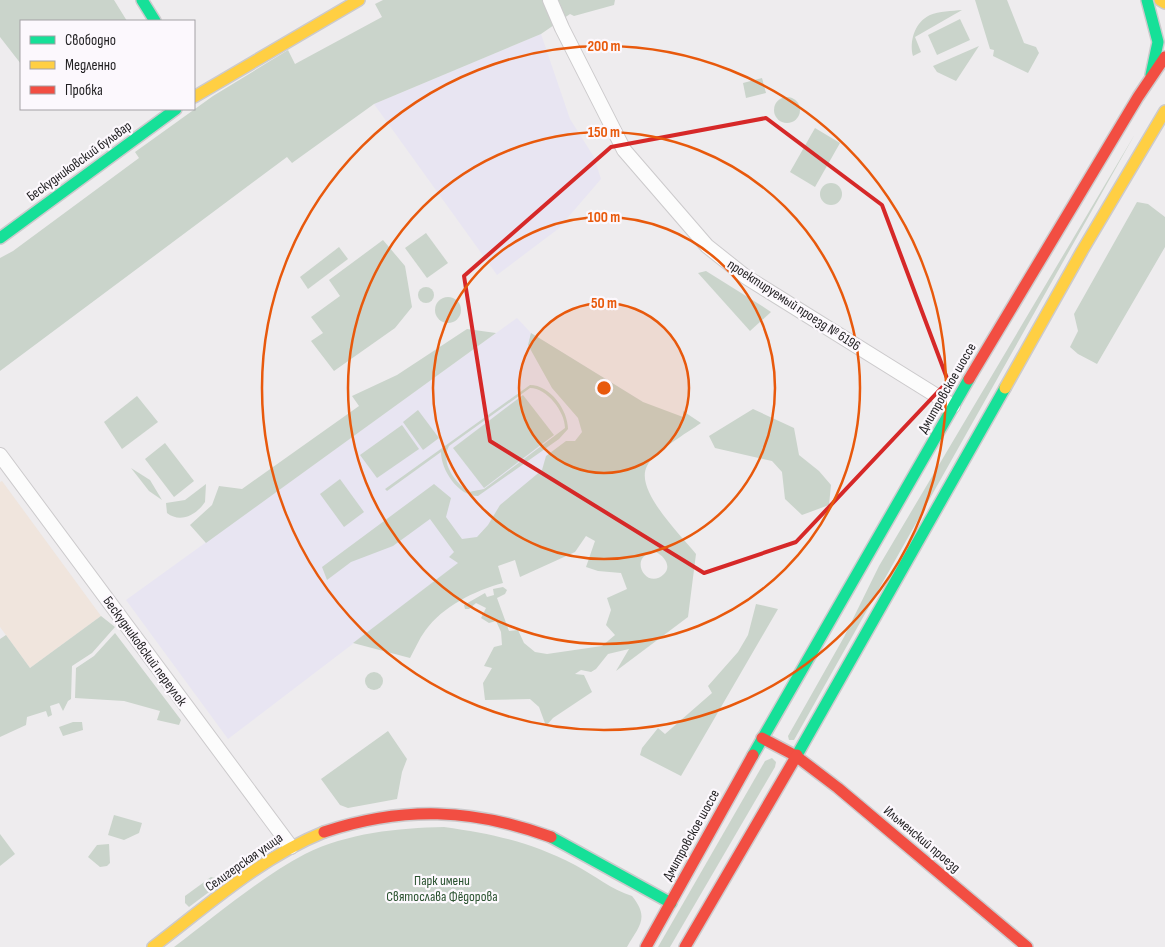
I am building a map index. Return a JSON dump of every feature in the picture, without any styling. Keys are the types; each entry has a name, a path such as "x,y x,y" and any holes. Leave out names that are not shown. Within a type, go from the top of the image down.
{"main road":[{"path":"142,0 153,20"},
{"path":"196,92 359,0"},
{"path":"1147,0 1158,42 1149,80"},
{"path":"1160,0 1165,4"},
{"name":"Дмитровское шоссе","path":"646,947 762,738 953,406 1149,80 1165,57"},
{"name":"Бескудниковский бульвар","path":"0,238 175,110"},
{"path":"685,947 1165,111"},
{"path":"762,738 796,756"},
{"name":"Ильменский проезд","path":"796,756 838,788 1027,947"},
{"name":"Селигерская улица","path":"153,947 291,847 338,827 377,817 435,812 466,814 517,825 556,840 671,903"}],"street":[{"name":"проектируемый проезд № 6196","path":"550,0 562,28 624,150 707,246 746,277 953,406"},
{"name":"Бескудниковский переулок","path":"0,455 291,847"}],"highlighted area":[{"path":"766,118 882,205 948,381 796,542 704,573 490,441 464,276 611,147"}],"shaded area":[{"path":"541,34 570,119 594,157 601,179 558,229 497,275 374,104"},
{"path":"517,318 531,333 643,402 485,543 228,739 126,600"},
{"path":"2,481 101,616 30,668 0,627 0,482"}],"green space":[{"path":"0,0 114,0 126,20 20,20 20,63 0,37"},
{"path":"383,0 615,0 614,5 574,16 570,14 541,34 374,104 292,163 287,157 0,371 0,258 13,251 139,158 135,152 213,96 288,50 295,64 382,17 375,4"},
{"path":"975,0 1007,0 1024,43 1036,47 1039,53 1028,73 993,56 994,50 990,49"},
{"path":"962,10 915,37 921,52 913,56 914,32 920,22 930,15 937,13"},
{"path":"960,19 970,40 937,55 928,35"},
{"path":"979,46 956,81 937,72 933,66"},
{"path":"762,78 766,93 746,98 743,83"},
{"path":"787,97 796,101 800,110 796,119 787,123 778,119 774,110 778,101"},
{"path":"815,128 840,143 815,187 790,172"},
{"path":"1135,134 794,740 789,740 788,736 844,637 879,566"},
{"path":"831,183 839,186 842,194 839,202 831,205 823,202 820,194 823,186"},
{"path":"1137,202 1148,204 1165,217 1165,247 1097,364 1078,354 1070,347 1078,331 1074,314"},
{"path":"426,233 448,263 427,278 405,248"},
{"path":"383,240 405,266 412,307 395,328 334,371 311,341 323,333 311,317 340,296 329,280"},
{"path":"339,247 348,259 308,289 300,277"},
{"path":"706,271 771,312 750,331 698,273"},
{"path":"426,287 434,295 426,303 418,295"},
{"path":"448,297 457,301 461,310 457,319 448,323 439,319 435,310 439,301"},
{"path":"467,329 496,333 206,543 190,525 212,505 219,486 242,489 359,406 352,396 397,375"},
{"path":"531,333 643,402 683,417 683,411 701,423 656,455 647,466 645,476 647,487 661,512 696,554 688,617 616,671 629,649 608,654 596,669 591,672 581,670 575,674 584,675 592,692 553,718 546,726 539,707 530,699 485,700 483,683 492,668 484,666 494,647 502,645 501,632 496,621 489,623 481,618 486,608 476,603 469,609 465,609 464,605 485,593 487,597 494,595 493,589 503,587 507,590 505,594 497,598 509,631 518,630 524,643 535,652 547,654 602,646 615,635 606,625 611,610 607,598 627,589 621,573 598,571 586,567 595,541 586,536 575,552 520,577 515,560 498,566 503,583 470,595 441,614 423,634 410,658 353,643 458,563 449,557 454,552 430,519 393,546 351,562 327,580 322,567 434,484 451,498 446,517 462,539 477,537 488,525 500,505 542,470 546,456 566,441 575,441 582,432 578,418 552,388 528,345","holes":["656,552 666,562 667,568 664,574 657,578 651,578 642,570 642,559 647,554"]},
{"path":"530,385 544,389 551,394 565,414 568,429 559,439 478,496 464,492 452,481 447,474 441,452 387,491 385,489","holes":["530,388 549,396 554,402 562,415 565,428 484,489 469,492 450,472 446,459 449,446"]},
{"path":"523,395 554,435 484,488 453,448"},
{"path":"137,396 158,422 122,449 104,422"},
{"path":"753,409 794,428 799,455 819,471 831,485 829,505 802,515 785,499 782,472 772,461 715,448 709,436"},
{"path":"418,410 439,438 423,450 403,422"},
{"path":"402,425 419,449 377,478 360,455"},
{"path":"165,443 194,481 174,497 145,459"},
{"path":"131,468 150,480 162,500 149,491"},
{"path":"340,479 364,512 344,527 320,494"},
{"path":"206,484 205,502 193,514 178,518 167,513 166,503 185,500"},
{"path":"756,604 778,609 681,776 640,755 642,748 658,728 665,734 712,693 708,686 738,652 748,635"},
{"path":"101,616 115,627 92,653 72,666 71,699 63,711 59,703 50,706 52,715 48,717 46,711 27,717 26,725 0,737 0,639 6,635 30,668"},
{"path":"115,633 181,720 179,725 157,720 160,711 124,701 75,698 76,668 94,656"},
{"path":"374,672 380,675 383,681 380,687 374,690 368,687 365,681 368,675"},
{"path":"73,722 82,722 83,730 63,736 59,727"},
{"path":"388,731 407,759 402,772 397,799 348,808 340,805 321,779"},
{"path":"772,758 776,762 775,767 670,947 658,947 765,761"},
{"path":"114,815 142,823 139,833 124,840 108,835"},
{"name":"Парк имени Святослава Фёдорова","path":"444,827 511,840 543,850 575,865 610,886 632,896 640,910 641,922 639,927 627,947 174,947 221,910 288,863 305,854 355,836 391,830"},
{"path":"0,834 15,854 0,866"},
{"path":"109,844 110,863 107,866 100,867 88,857 97,845"},
{"path":"211,877 218,879 221,883 189,907 185,903 185,896"}],"traffic: fast":[{"path":"142,0 154,20"},
{"path":"1147,0 1158,42 1151,75"},
{"path":"0,238 175,110"},
{"path":"753,755 969,379"},
{"path":"797,755 1005,388"},
{"path":"551,837 671,903"}],"traffic: slow":[{"path":"195,96 359,0"},
{"path":"1160,0 1165,3"},
{"path":"1005,388 1082,251 1165,111"},
{"path":"153,947 256,869 300,843 324,832"}],"traffic: jam":[{"path":"969,379 1138,97 1165,57"},
{"path":"762,738 796,756 838,788 1027,947"},
{"path":"646,947 753,755"},
{"path":"685,947 797,755"},
{"path":"324,832 382,818 438,814 493,820 551,837"}]}
